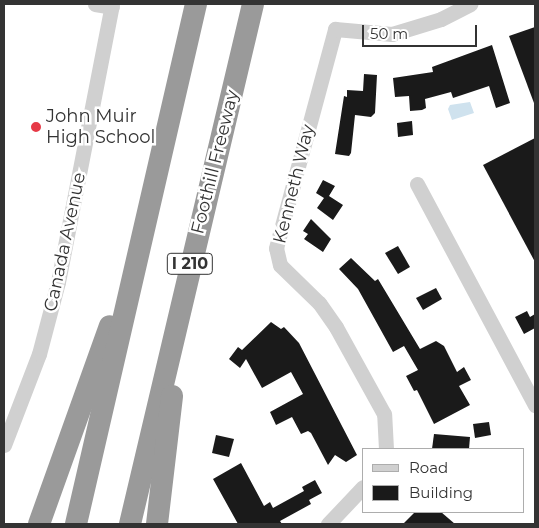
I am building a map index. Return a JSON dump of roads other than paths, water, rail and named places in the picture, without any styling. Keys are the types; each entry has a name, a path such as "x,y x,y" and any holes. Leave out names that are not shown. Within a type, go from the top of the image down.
{"highway":[{"name":"I 210","path":"76,524 196,4"},
{"name":"Foothill Freeway","path":"130,524 253,4"},
{"path":"39,524 144,236"},
{"path":"157,524 186,284"}],"street":[{"path":"95,4 112,5"},
{"name":"Kenneth Way","path":"386,448 384,414 336,327 319,303 280,265 276,248 335,29 392,34 441,19 470,4"},
{"name":"Canada Avenue","path":"4,445 39,354 58,282 112,5"},
{"path":"417,184 535,405"},
{"path":"328,524 362,488"}],"water":[{"path":"470,102 474,113 452,120 448,109 450,105"}],"place":[{"name":"John Muir High School","path":"36,127"}]}
